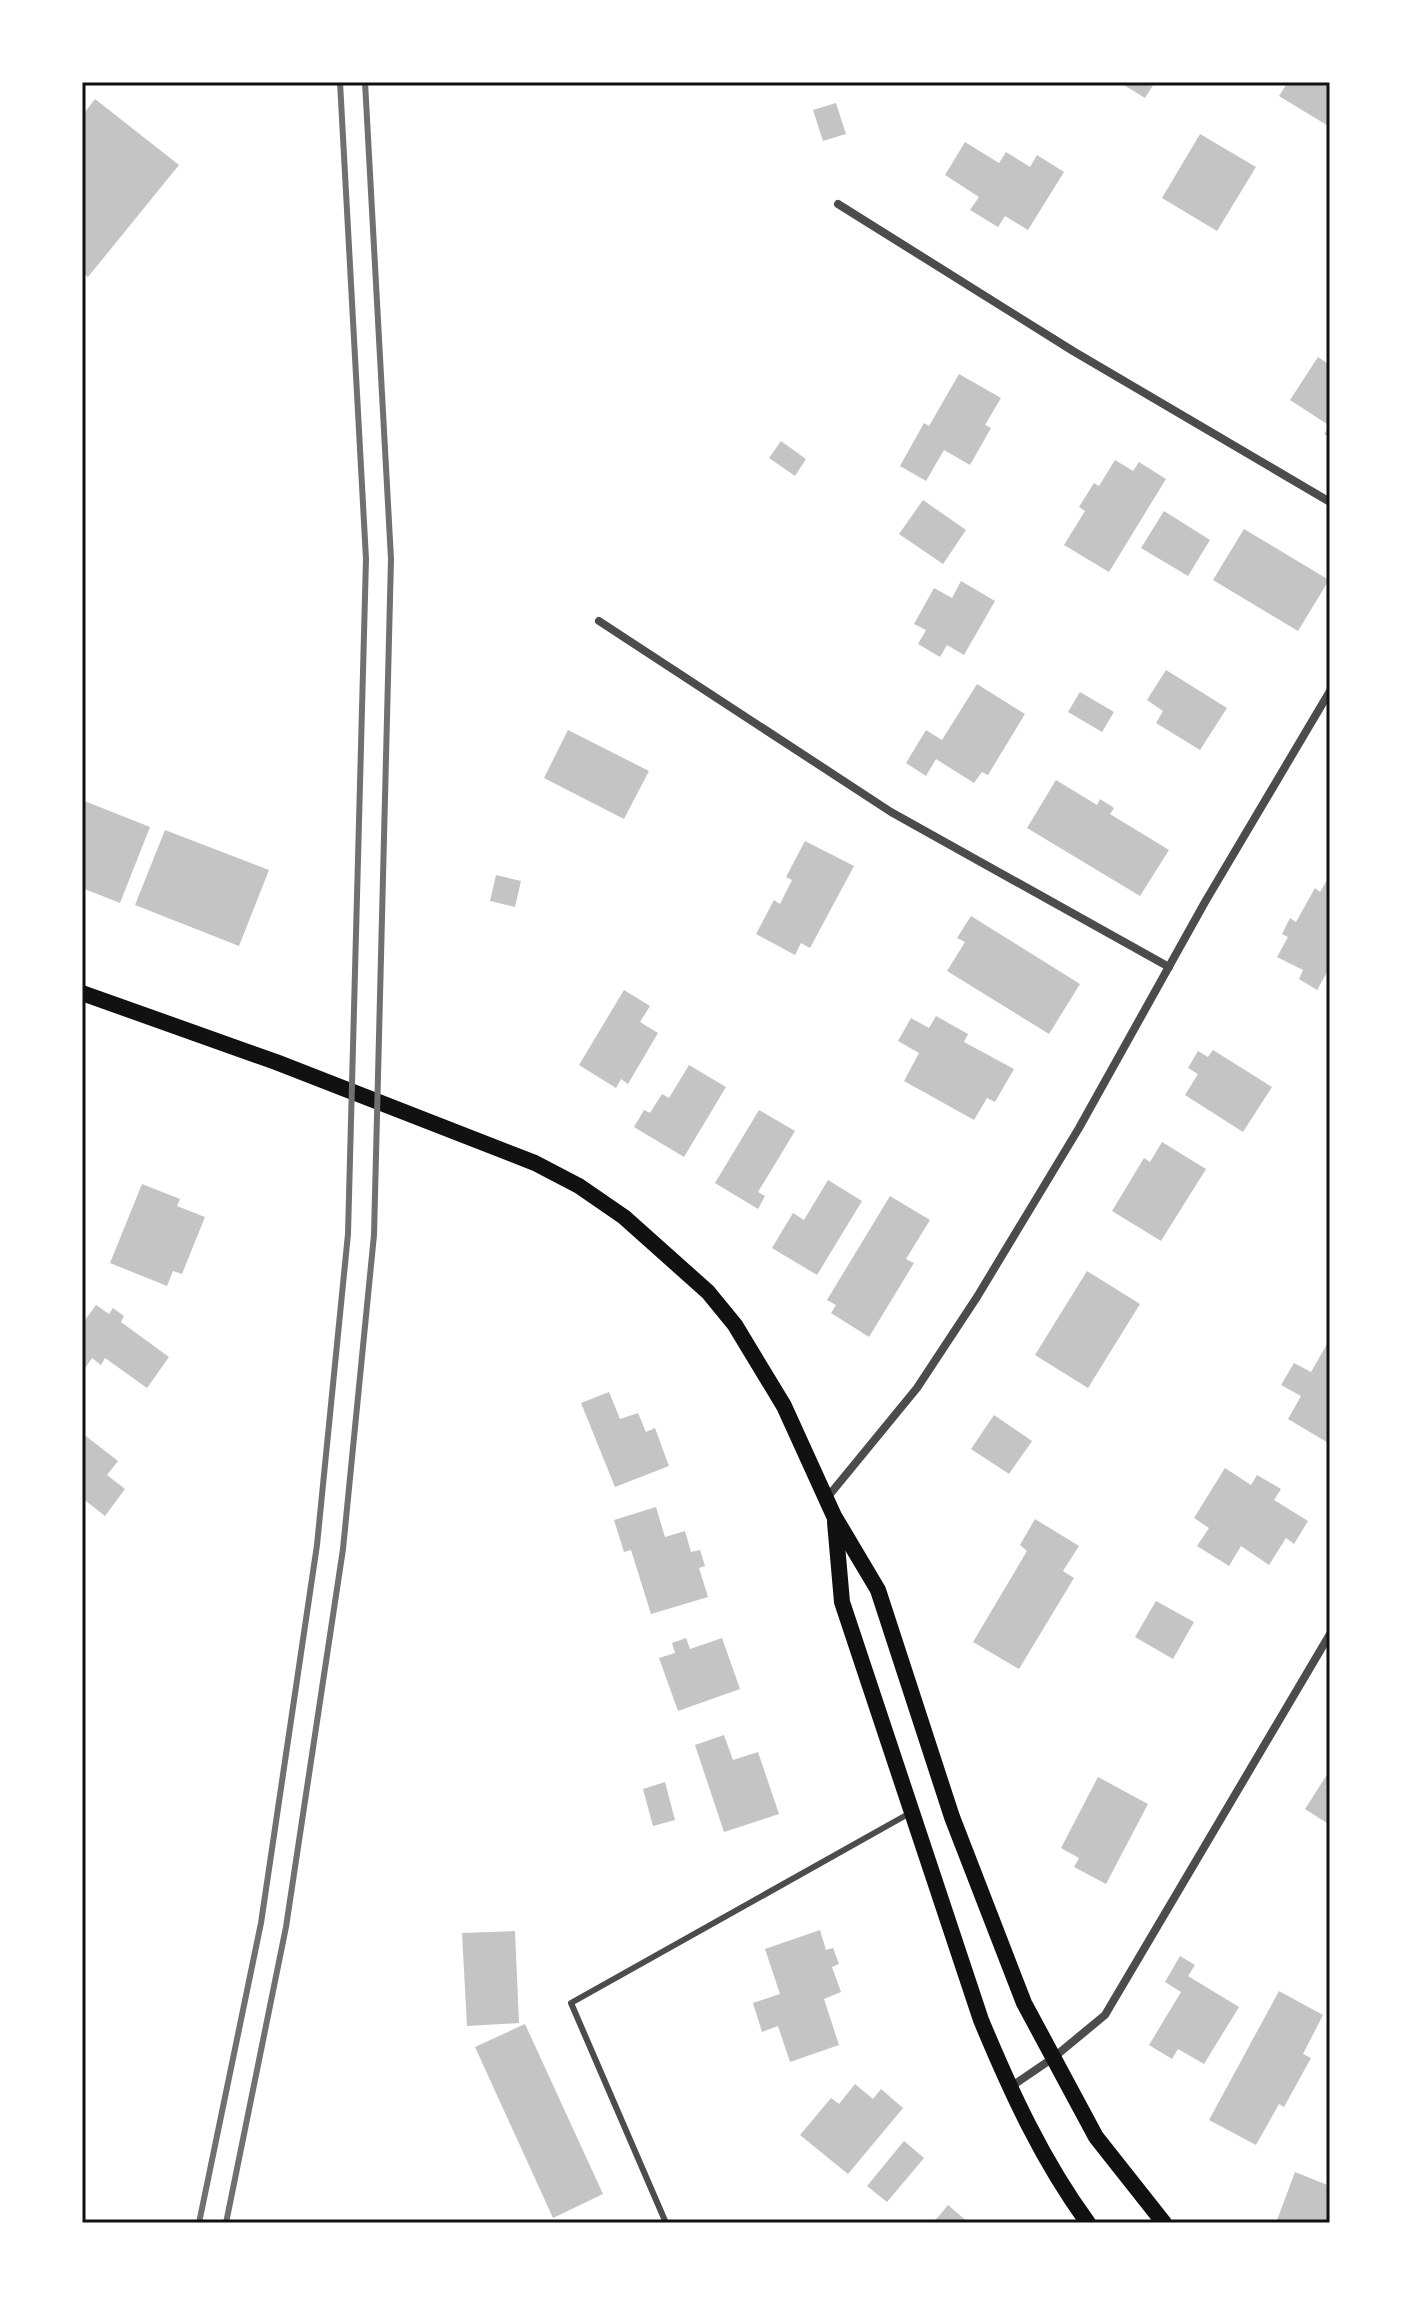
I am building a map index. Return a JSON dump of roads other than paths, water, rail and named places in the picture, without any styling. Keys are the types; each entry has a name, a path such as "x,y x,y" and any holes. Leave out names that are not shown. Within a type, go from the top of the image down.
{"main road":[{"path":"82,993 444,1125 535,1163 579,1186 678,1262 735,1325 784,1406 834,1516 878,1590 987,1912 1024,2003 1096,2137 1164,2223"},
{"path":"834,1516 842,1602 981,2020 1009,2088 1055,2177 1088,2223"}],"street":[{"path":"838,204 1073,351 1330,502"},
{"path":"599,621 891,812 1169,967"},
{"path":"826,1499 917,1388 948,1343 1079,1128 1330,691"},
{"path":"1009,2088 1053,2058 1105,2015 1330,1634"}],"lane":[{"path":"666,2223 571,2003 910,1813"}],"railway":[{"path":"199,2223 261,1923 317,1545 348,1234 366,559 340,82"},
{"path":"226,2223 286,1927 343,1549 374,1235 391,559 365,82"}]}
